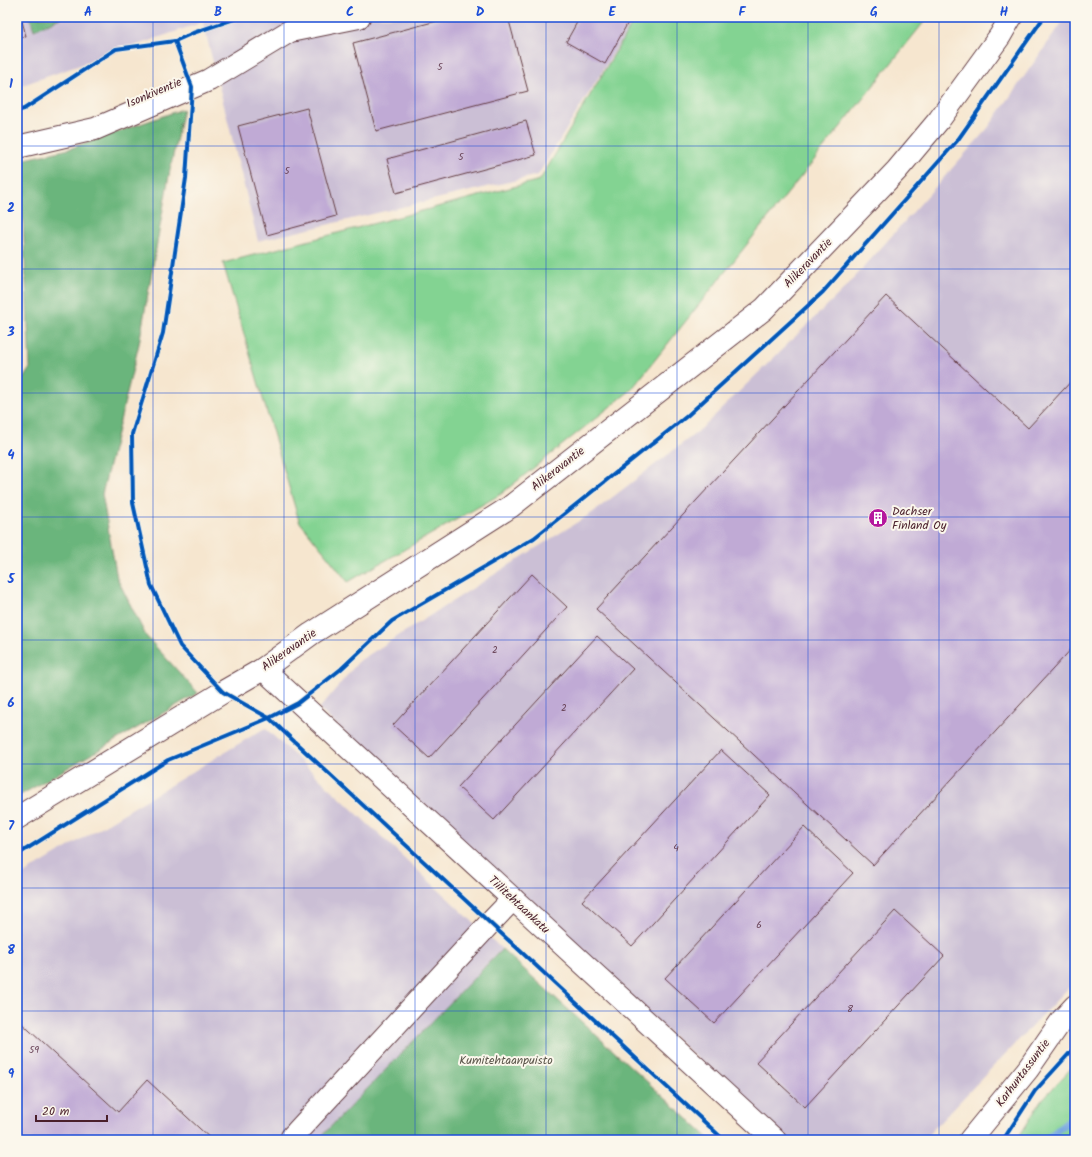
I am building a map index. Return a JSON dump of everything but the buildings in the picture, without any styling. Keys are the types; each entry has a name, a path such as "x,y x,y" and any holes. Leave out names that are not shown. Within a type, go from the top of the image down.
{"street":[{"name":"Isonkiventie","path":"17,147 95,129 209,80 290,31 359,17"},
{"name":"Alikeravantie","path":"17,818 263,669 311,634 510,506 764,309 897,170 939,120 1000,36 1011,17"},
{"name":"Tiilitehtaankatu","path":"263,669 775,1140"},
{"path":"292,1137 513,899"},
{"name":"Karhuntassuntie","path":"970,1140 1028,1069 1062,1020 1075,1006"}],"shaded area":[{"path":"17,17 636,17 538,175 258,241 203,22 17,87"},
{"path":"1066,17 1075,17 1075,981 923,1140 785,1140 319,709 359,661 592,513 700,430 847,286 988,128"},
{"path":"265,728 502,949 318,1140 17,1140 17,878"}],"green space":[{"path":"30,17 62,17 34,30"},
{"path":"636,17 928,17 631,390 501,494 348,582 299,521 223,263 540,180"},
{"path":"183,109 170,170 139,344 102,494 117,578 146,636 198,693 17,797 17,388 30,368 22,198 17,197 17,161 69,149"},
{"name":"Kumitehtaanpuisto","path":"502,949 711,1140 318,1140"},
{"path":"1075,1064 1075,1140 1017,1140 1041,1101"}],"waterway":[{"path":"1045,1140 1075,1116"}],"cycle path":[{"path":"17,111 24,109 116,49 175,41 193,33 240,17"},
{"path":"17,855 168,760 269,718 298,703 341,669 392,621 534,538 687,416 823,292 957,141 1044,17"},
{"path":"175,41 192,87 186,178 163,333 132,434 133,503 151,585 180,646 223,692 269,718 724,1140"},
{"path":"1003,1140 1035,1091 1075,1047"}],"place":[{"name":"Dachser Finland Oy","path":"878,518"}]}
